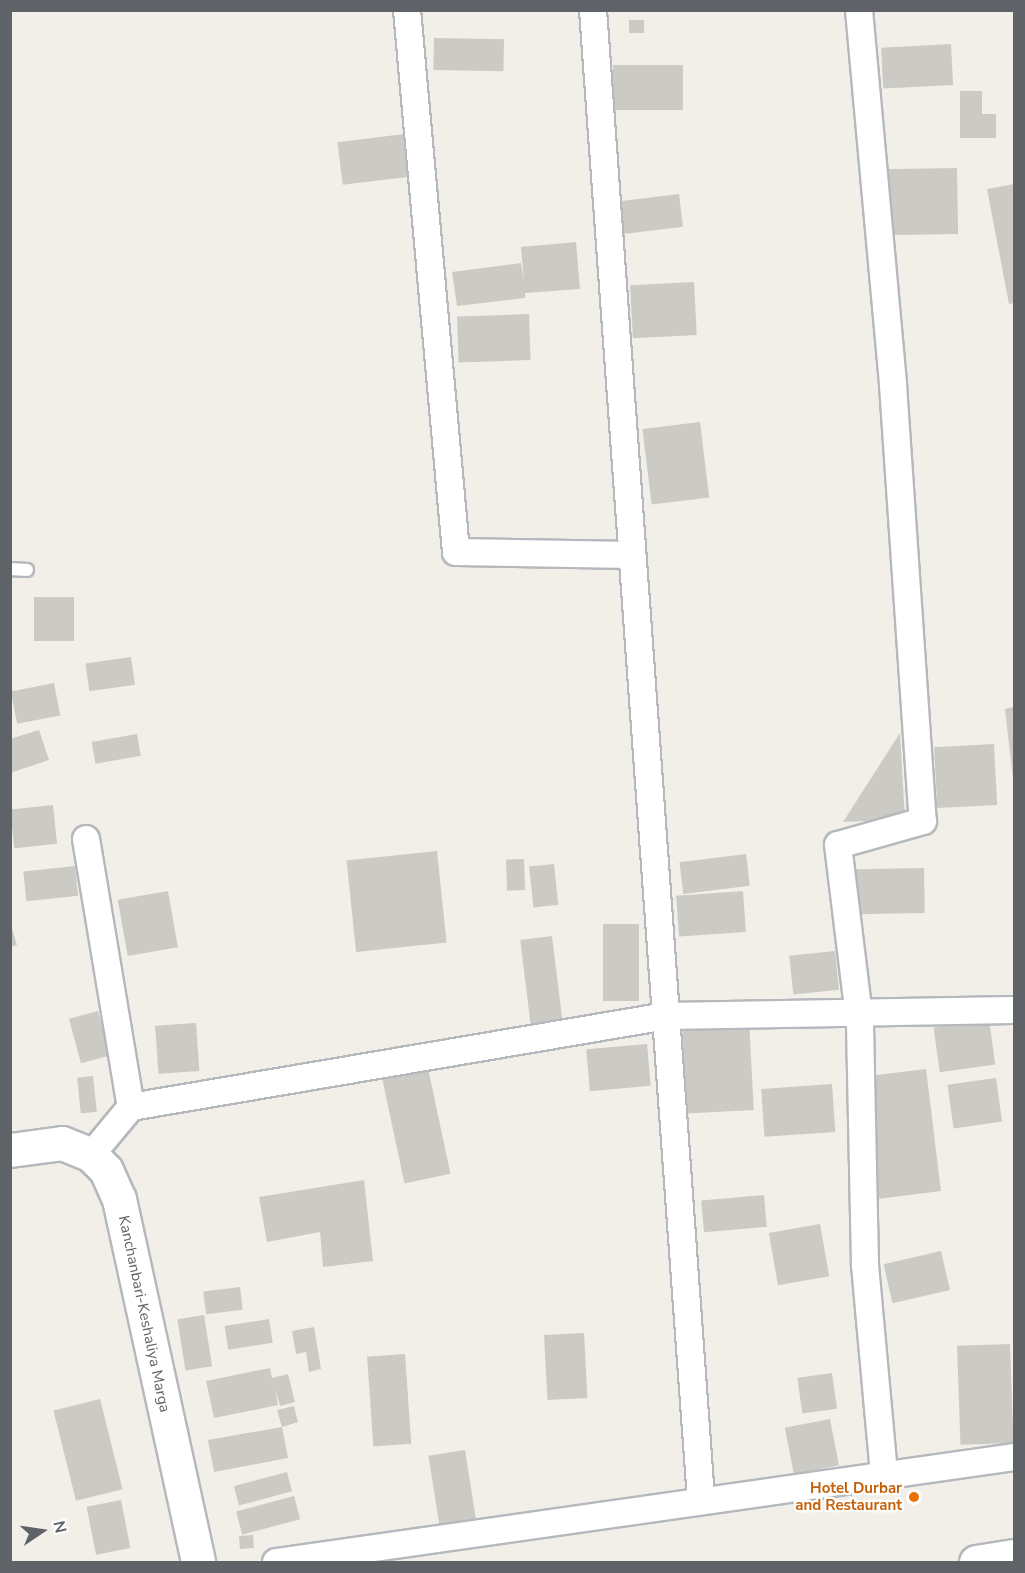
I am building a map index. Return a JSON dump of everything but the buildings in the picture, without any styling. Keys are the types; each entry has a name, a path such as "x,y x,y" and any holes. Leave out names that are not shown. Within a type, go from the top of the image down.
{"street":[{"path":"406,10 456,552 632,555"},
{"path":"593,10 701,1500"},
{"path":"859,10 893,385 923,820 838,845 859,1014 865,1265 884,1475"},
{"path":"86,839 131,1107"},
{"path":"91,1155 131,1107 666,1016 1014,1010"},
{"name":"Kanchanbari-Keshaliya Marga","path":"10,1150 62,1143 91,1155 106,1170 119,1199 198,1563"},
{"path":"276,1563 701,1500 1014,1457"},
{"path":"976,1563 1014,1556"}],"lane":[{"path":"10,569 27,570"}],"place":[{"name":"Hotel Durbar and Restaurant","path":"914,1497"}]}
